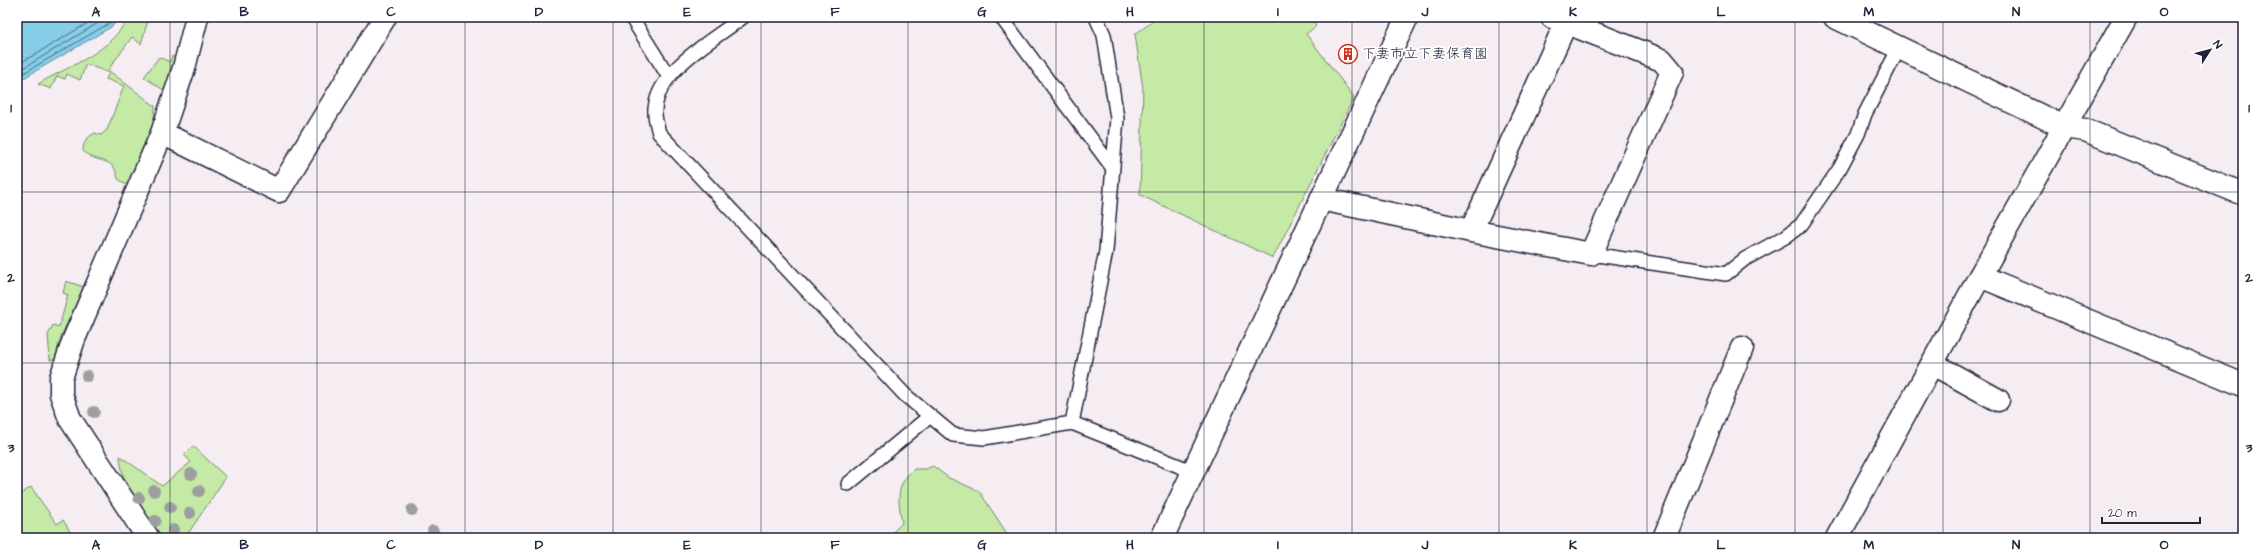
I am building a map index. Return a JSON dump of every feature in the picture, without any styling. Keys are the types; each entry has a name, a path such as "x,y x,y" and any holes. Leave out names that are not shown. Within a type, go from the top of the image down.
{"street":[{"path":"148,538 70,419 61,394 61,384 74,339 162,133 184,68 197,17"},
{"path":"162,133 279,190 385,17"},
{"path":"1162,538 1408,17"},
{"path":"1835,17 2064,127 2085,130 2243,194"},
{"path":"1837,538 1980,276 2126,17"},
{"path":"1321,199 1471,231 1590,254 1672,72 1662,60 1559,20 1471,231"},
{"path":"1980,276 2243,385"},
{"path":"1664,538 1742,348"},
{"path":"1933,364 1998,400"}],"lane":[{"path":"631,17 669,77"},
{"path":"743,17 682,62 660,89 654,110 659,133 704,183 905,395 953,435 984,438 1072,423 1194,472"},
{"path":"1001,17 1112,166"},
{"path":"1072,423 1106,251 1117,118 1104,35 1096,17"},
{"path":"1590,254 1726,274 1745,260 1785,237 1801,225 1840,168 1858,134 1865,114 1899,48"},
{"path":"848,484 930,416"}],"green space":[{"path":"128,17 149,17 141,44 132,37 108,70 155,106 153,127 147,147 138,167 127,185 118,179 113,166 88,155 83,151 85,142 90,136 95,133 101,135 107,130 124,86 106,79 109,73 86,64 80,80 67,74 65,79 57,76 51,89 38,84 89,57 100,49 121,29"},
{"path":"1148,17 1310,17 1316,26 1306,34 1354,97 1273,258 1140,195 1143,89 1135,34 1152,22"},
{"path":"172,56 175,58 169,79 168,93 144,77 159,57 170,62"},
{"path":"66,281 84,287 61,336 55,360 50,360 48,335 53,325 59,327 68,295 63,293"},
{"path":"193,446 226,477 185,538 162,538 134,500 124,478 120,456 162,486 191,462 184,455"},
{"path":"933,466 949,478 979,491 1010,538 887,538 902,523 899,493 904,481 914,469 926,469"},
{"path":"31,487 57,524 63,520 74,538 21,538 17,532 17,497"}],"water":[{"path":"17,17 121,17 111,27 17,82"}],"place":[{"name":"下妻市立下妻保育園","path":"1348,54"}]}
